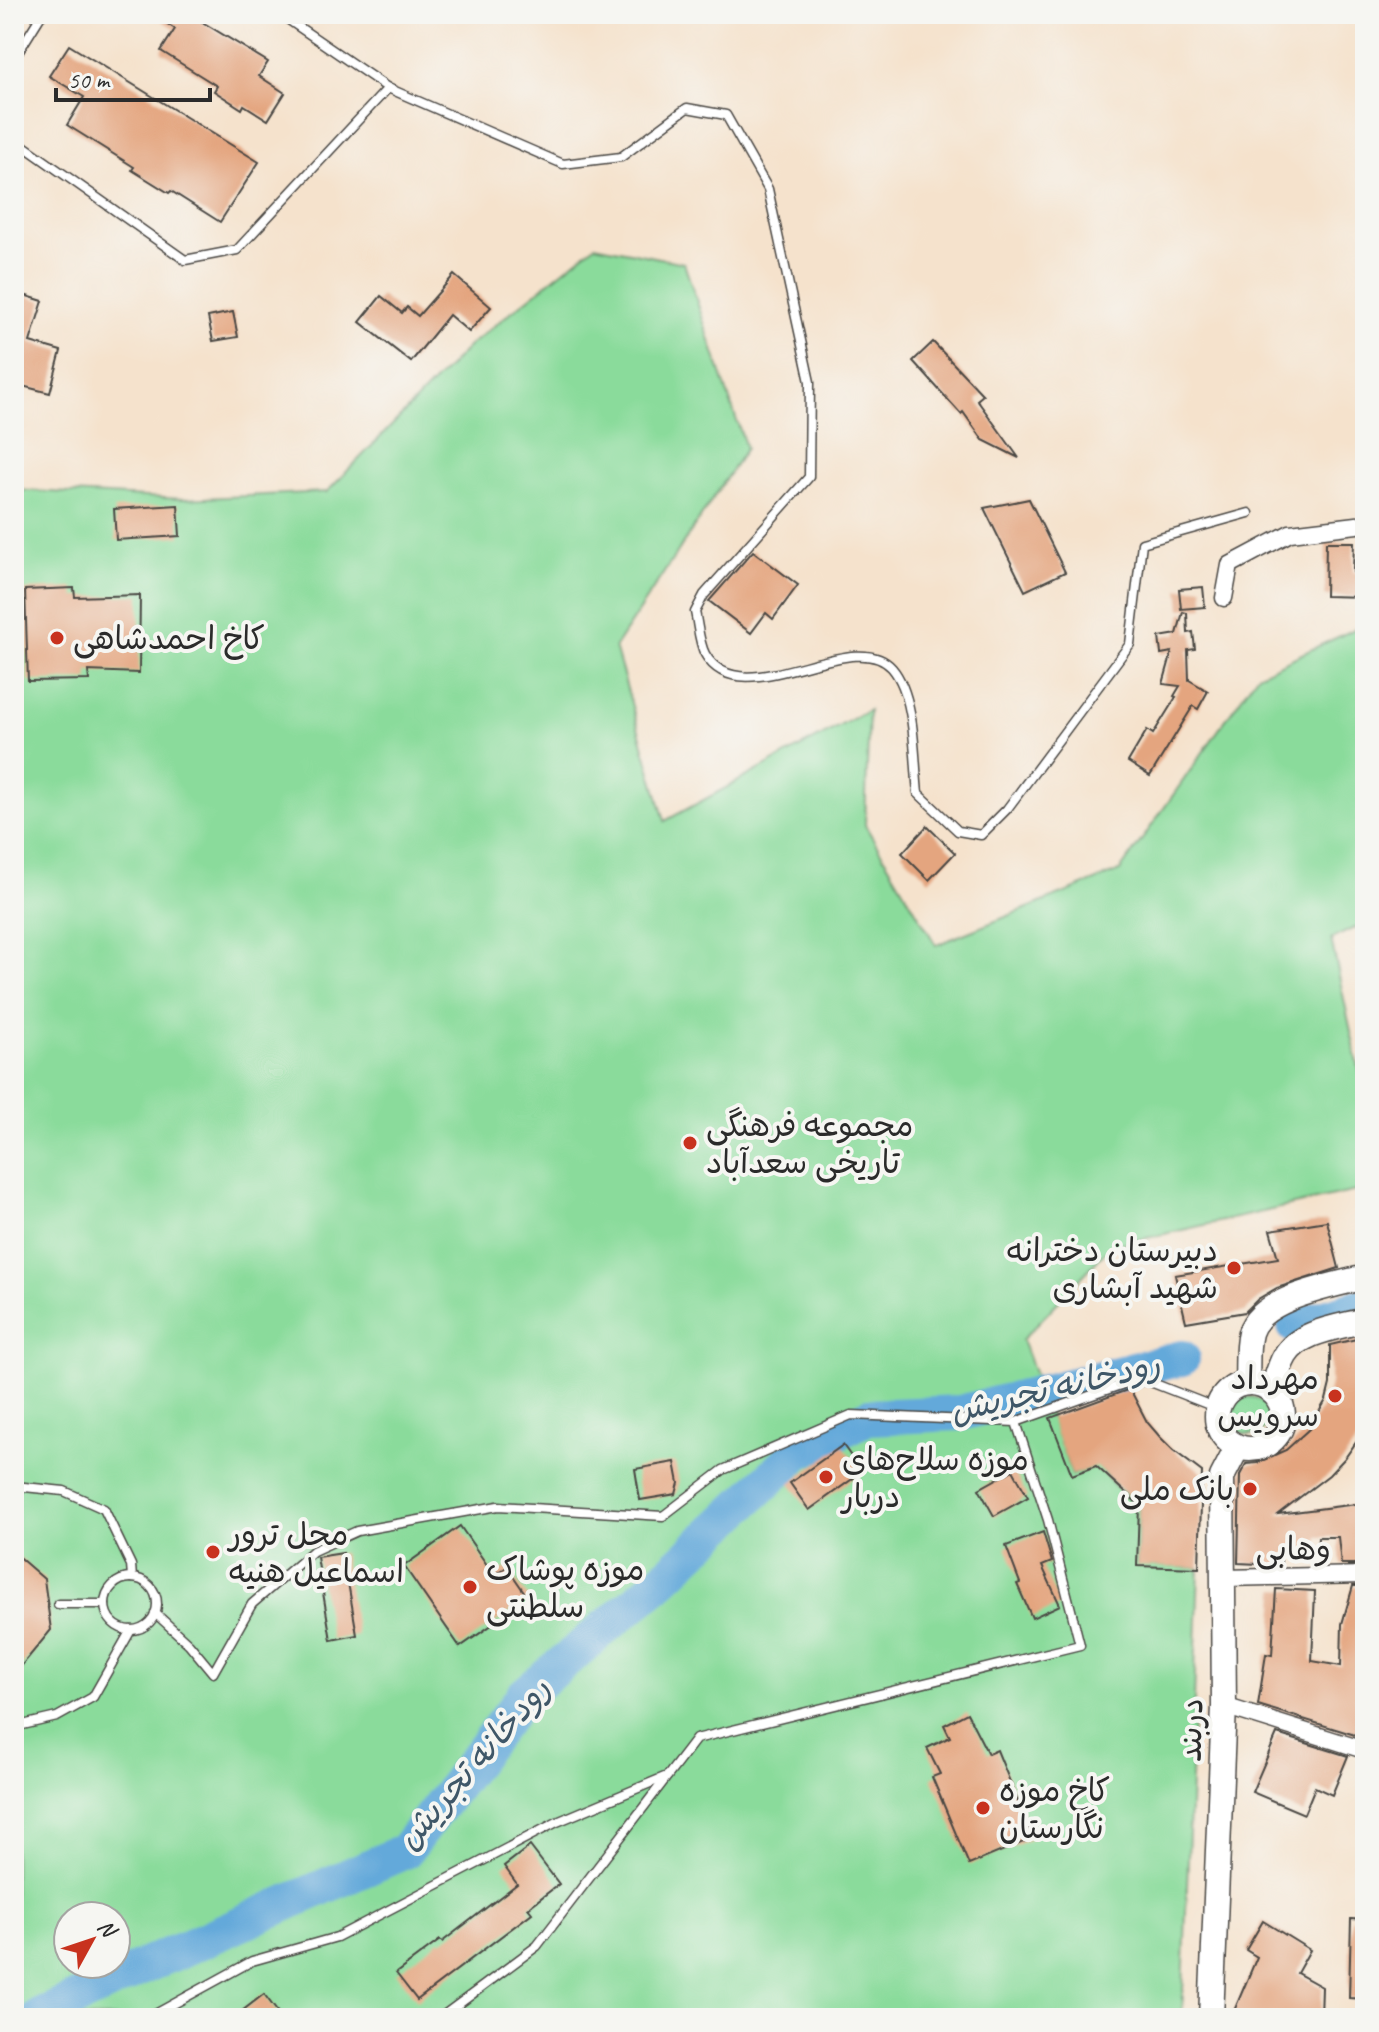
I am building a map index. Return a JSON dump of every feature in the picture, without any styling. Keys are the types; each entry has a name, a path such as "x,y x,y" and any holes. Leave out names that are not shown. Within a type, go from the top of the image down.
{"main road":[{"path":"1247,1383 1250,1332 1264,1313 1289,1298 1365,1277"},
{"path":"1272,1392 1285,1355 1293,1346 1305,1338 1365,1320"},
{"path":"1247,1383 1256,1383 1272,1392 1282,1409 1280,1430 1267,1445 1257,1449 1237,1448 1222,1436 1216,1418 1217,1408 1228,1391 1247,1383"},
{"name":"دربند","path":"1211,2018 1224,1706 1222,1477 1237,1448"}],"street":[{"path":"1224,598 1230,565 1290,533 1365,524"},
{"name":"وهابی","path":"1223,1578 1365,1575"},
{"path":"1224,1706 1361,1749 1365,1739"}],"lane":[{"path":"14,59 42,14"},
{"path":"280,14 388,88 563,164 621,157 687,108 726,115 768,189 810,382 809,477 704,595 695,612 705,654 724,672 758,678 853,655 875,656 892,667 902,684 910,714 918,793 958,831 981,835 1007,809 1130,644 1142,543 1249,513"},
{"path":"14,139 185,260 237,250 388,88"},
{"path":"155,1613 189,1644 213,1673 252,1604 313,1551 357,1531 498,1506 663,1516 723,1470 851,1415 1016,1422 1140,1378 1217,1408"},
{"path":"440,2018 537,1946 696,1739 1080,1645 1048,1520 1016,1422"},
{"path":"14,1486 64,1491 104,1509 131,1565 132,1578"},
{"path":"123,1578 140,1579 153,1590 155,1613 146,1625 123,1629 110,1620 105,1604 110,1588 123,1578"},
{"path":"58,1604 105,1604"},
{"path":"14,1727 57,1717 93,1697 131,1630"},
{"path":"148,2018 252,1961 337,1937 557,1822 668,1775"}],"green space":[{"name":"مجموعه فرهنگی تاریخی سعدآباد","path":"595,245 684,263 746,448 615,647 665,821 869,710 865,825 936,945 1120,871 1257,675 1365,624 1365,923 1331,939 1365,1096 1365,1189 1111,1246 1022,1340 1072,1475 1097,1465 1117,1488 1139,1504 1137,1565 1199,1568 1182,2018 14,2018 14,490 183,499 327,492 470,345"},
{"path":"1250,1397 1264,1402 1269,1416 1264,1430 1250,1435 1236,1430 1231,1416 1236,1402"}],"building":[{"path":"152,14 189,14 268,62 259,76 285,93 268,120 244,105 242,109 214,91 217,86 161,51 175,29"},
{"path":"69,45 259,162 220,222 132,170 134,167 67,125 84,97 49,76"},
{"path":"454,275 491,307 469,332 449,315 411,362 360,322 381,296 402,313 407,307 418,316"},
{"path":"14,292 43,301 30,342 61,351 50,393 14,384"},
{"path":"233,312 238,337 213,341 208,317"},
{"path":"933,342 983,395 977,400 1019,458 983,440 963,412 961,414 913,361"},
{"path":"1029,499 1065,572 1025,591 984,508"},
{"path":"178,505 180,536 116,540 114,509"},
{"path":"1326,542 1354,542 1353,572 1365,573 1365,597 1325,596"},
{"path":"753,551 798,585 773,619 766,613 751,633 709,601"},
{"path":"1203,587 1205,607 1181,609 1179,589"},
{"path":"74,588 75,597 140,595 139,673 88,671 89,680 28,681 25,590"},
{"path":"1183,612 1187,613 1188,633 1193,632 1195,649 1188,650 1189,680 1208,691 1198,709 1193,706 1150,776 1128,762 1147,730 1153,734 1176,697 1180,686 1163,684 1172,652 1161,654 1159,637 1177,634"},
{"path":"927,826 955,853 929,880 902,853"},
{"path":"1327,1221 1339,1268 1277,1288 1258,1299 1245,1312 1186,1322 1175,1275 1278,1258 1270,1230"},
{"path":"1365,1337 1365,1424 1359,1438 1329,1475 1278,1514 1365,1503 1365,1564 1341,1564 1338,1537 1318,1537 1317,1550 1281,1555 1281,1565 1238,1563 1240,1475 1246,1464 1257,1463 1286,1450 1309,1429 1326,1400 1330,1384 1330,1345"},
{"path":"1130,1389 1147,1422 1160,1437 1202,1472 1199,1568 1137,1566 1139,1505 1096,1466 1072,1475 1050,1418"},
{"name":"موزه سلاح‌های دربار","path":"843,1445 862,1472 809,1510 790,1483"},
{"path":"675,1462 679,1483 676,1494 640,1500 635,1469"},
{"path":"1013,1470 1028,1497 994,1516 979,1489"},
{"name":"موزه پوشاک سلطنتی","path":"460,1526 494,1575 507,1567 529,1599 460,1647 404,1566"},
{"path":"1043,1532 1052,1562 1042,1566 1060,1605 1032,1618 1017,1584 1020,1583 1006,1546"},
{"path":"14,1553 44,1579 51,1630 14,1675"},
{"path":"343,1553 357,1635 331,1640 317,1557"},
{"path":"1353,1586 1365,1586 1365,1710 1355,1735 1258,1705 1266,1654 1272,1655 1276,1589 1315,1591 1312,1661 1341,1666 1342,1624"},
{"name":"کاخ موزه نگارستان","path":"967,1713 988,1754 997,1750 1033,1838 969,1865 932,1777 940,1774 927,1748 950,1737 944,1725"},
{"path":"1277,1734 1348,1756 1332,1795 1315,1787 1304,1814 1252,1792"},
{"path":"530,1846 559,1884 528,1908 532,1913 417,2000 396,1973 517,1884 504,1866"},
{"path":"1351,1919 1365,1920 1365,1999 1349,1998"},
{"path":"1263,1921 1310,1950 1297,1973 1322,1987 1321,2018 1231,2018 1257,1957 1246,1950"},
{"path":"264,1994 282,2018 233,2018"}],"waterway":[{"name":"رودخانه تجریش","path":"1295,1326 1365,1305"},
{"name":"رودخانه تجریش","path":"37,2018 147,1965 405,1851 525,1694 659,1583 797,1453 868,1417 960,1413 1182,1358"}],"place":[{"name":"کاخ احمدشاهی","path":"57,638"},
{"name":"مجموعه فرهنگی تاریخی سعدآباد","path":"690,1143"},
{"name":"دبیرستان دخترانه شهید آبشاری","path":"1234,1268"},
{"name":"مهرداد سرویس","path":"1335,1396"},
{"name":"موزه سلاح‌های دربار","path":"826,1477"},
{"name":"بانک ملی","path":"1250,1489"},
{"name":"محل ترور اسماعیل هنیه","path":"213,1552"},
{"name":"موزه پوشاک سلطنتی","path":"470,1587"},
{"name":"کاخ موزه نگارستان","path":"983,1808"}]}
